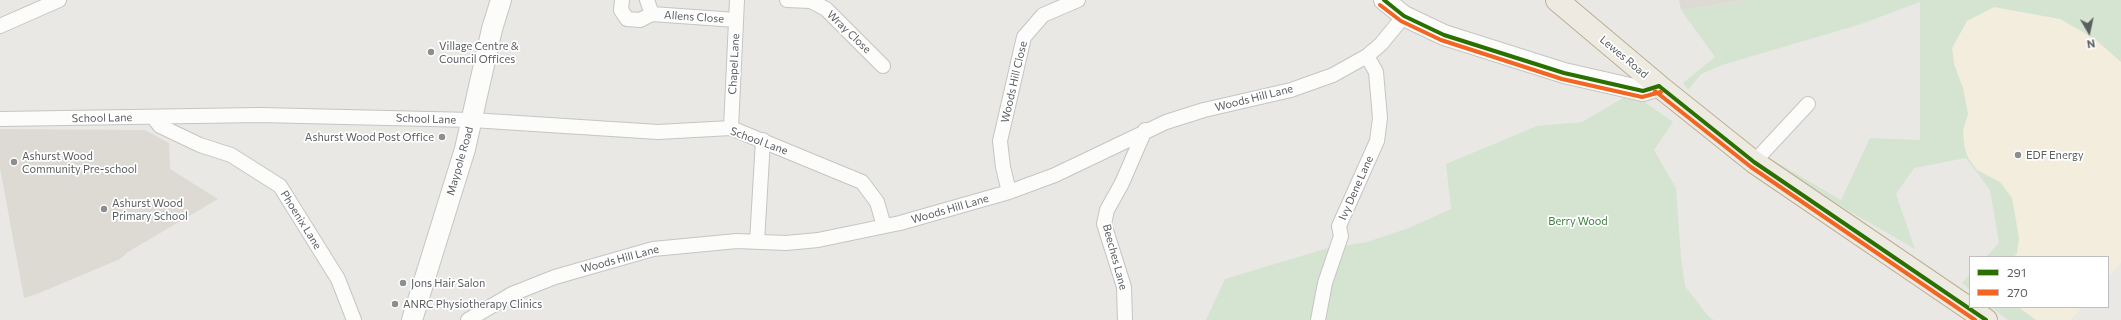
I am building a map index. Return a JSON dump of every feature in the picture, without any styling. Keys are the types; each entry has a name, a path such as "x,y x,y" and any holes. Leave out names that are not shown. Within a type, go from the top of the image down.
{"highway":[{"name":"Lewes Road","path":"1557,0 1659,86 1754,162 1986,320"}],"street":[{"path":"0,26 59,0"},
{"name":"Maypole Road","path":"412,320 465,149 492,29 501,0"},
{"name":"Allens Close","path":"622,0 621,10 627,19 640,20 652,14 736,20"},
{"name":"Allens Close","path":"647,0 652,14"},
{"name":"Chapel Lane","path":"730,128 737,0"},
{"name":"Wray Close","path":"788,0 811,1 826,9 883,66"},
{"name":"Woods Hill Close","path":"1009,192 1003,167 1000,141 1024,37 1043,15 1078,0"},
{"path":"1384,0 1404,16 1444,35 1572,75 1643,91 1659,86"},
{"name":"Woods Hill Lane","path":"468,320 512,294 555,277 653,249 737,241 786,243 818,240 884,226 1009,192 1055,175 1145,130 1204,110 1290,90 1333,75 1367,56 1381,44 1404,16"},
{"name":"Ivy Dene Lane","path":"1318,320 1324,284 1341,236 1340,226 1377,141 1380,118 1376,72 1367,56"},
{"path":"1754,162 1808,104"},
{"name":"School Lane","path":"0,119 260,115 472,120 658,132 730,128 763,140 862,182 877,202 884,226"},
{"name":"Phoenix Lane","path":"153,117 160,126 200,145 231,155 280,186 338,279 354,320"},
{"name":"Beeches Lane","path":"1125,320 1124,287 1104,224 1107,210 1122,183 1145,130"},
{"path":"757,242 763,140"}],"shaded area":[{"path":"1679,0 1748,0 1681,10"},
{"path":"1994,7 2060,19 2095,39 2121,62 2121,263 2109,276 2109,256 2015,256 2017,253 2000,182 1977,170 1968,158 1964,145 1963,130 1968,114 1963,88 1954,64 1952,48 1967,21"},
{"name":"Ashurst Wood Primary School","path":"0,129 145,130 169,143 170,169 218,199 128,252 120,259 24,298 0,168"},
{"path":"2019,308 2081,308 2071,320 2036,320"}],"green space":[{"path":"1748,0 2121,0 2121,62 2095,39 2060,19 1994,7 1967,21 1952,48 1954,64 1963,88 1968,114 1963,130 1964,145 1968,158 1977,170 2000,182 2012,198 2019,238 2017,253 2015,256 1987,256 1999,243 1990,190 1966,158 1914,168 1896,194 1915,249 1766,163 1769,158 1841,200 1870,138 1920,140 1920,2 1861,24 1722,65 1701,74 1688,90 1683,83 1715,57 1681,10"},
{"name":"Berry Wood","path":"1632,93 1673,122 1654,150 1676,188 1681,258 1685,286 1709,317 1714,320 1206,320 1225,279 1328,248 1367,242 1409,228 1451,209 1446,164 1537,126 1582,122"},
{"path":"1969,275 1969,289 1962,283"},
{"path":"1992,308 2019,308 2036,320 2008,320"}],"transit line":[{"name":"291","path":"1384,0 1404,16 1444,35 1564,73 1643,91 1659,86"},
{"name":"270","path":"1380,5 1401,21 1441,40 1562,79 1642,97 1661,92"},
{"name":"291","path":"1659,86 1754,162 1986,320"},
{"name":"270","path":"1655,91 1751,167 1975,320"}],"place":[{"name":"Village Centre & Council Offices","path":"431,52"},
{"name":"Ashurst Wood Post Office","path":"442,137"},
{"name":"EDF Energy","path":"2018,155"},
{"name":"Ashurst Wood Community Pre-school","path":"14,162"},
{"name":"Ashurst Wood Primary School","path":"104,209"},
{"name":"Jons Hair Salon","path":"403,283"},
{"name":"ANRC Physiotherapy Clinics","path":"395,304"}]}
